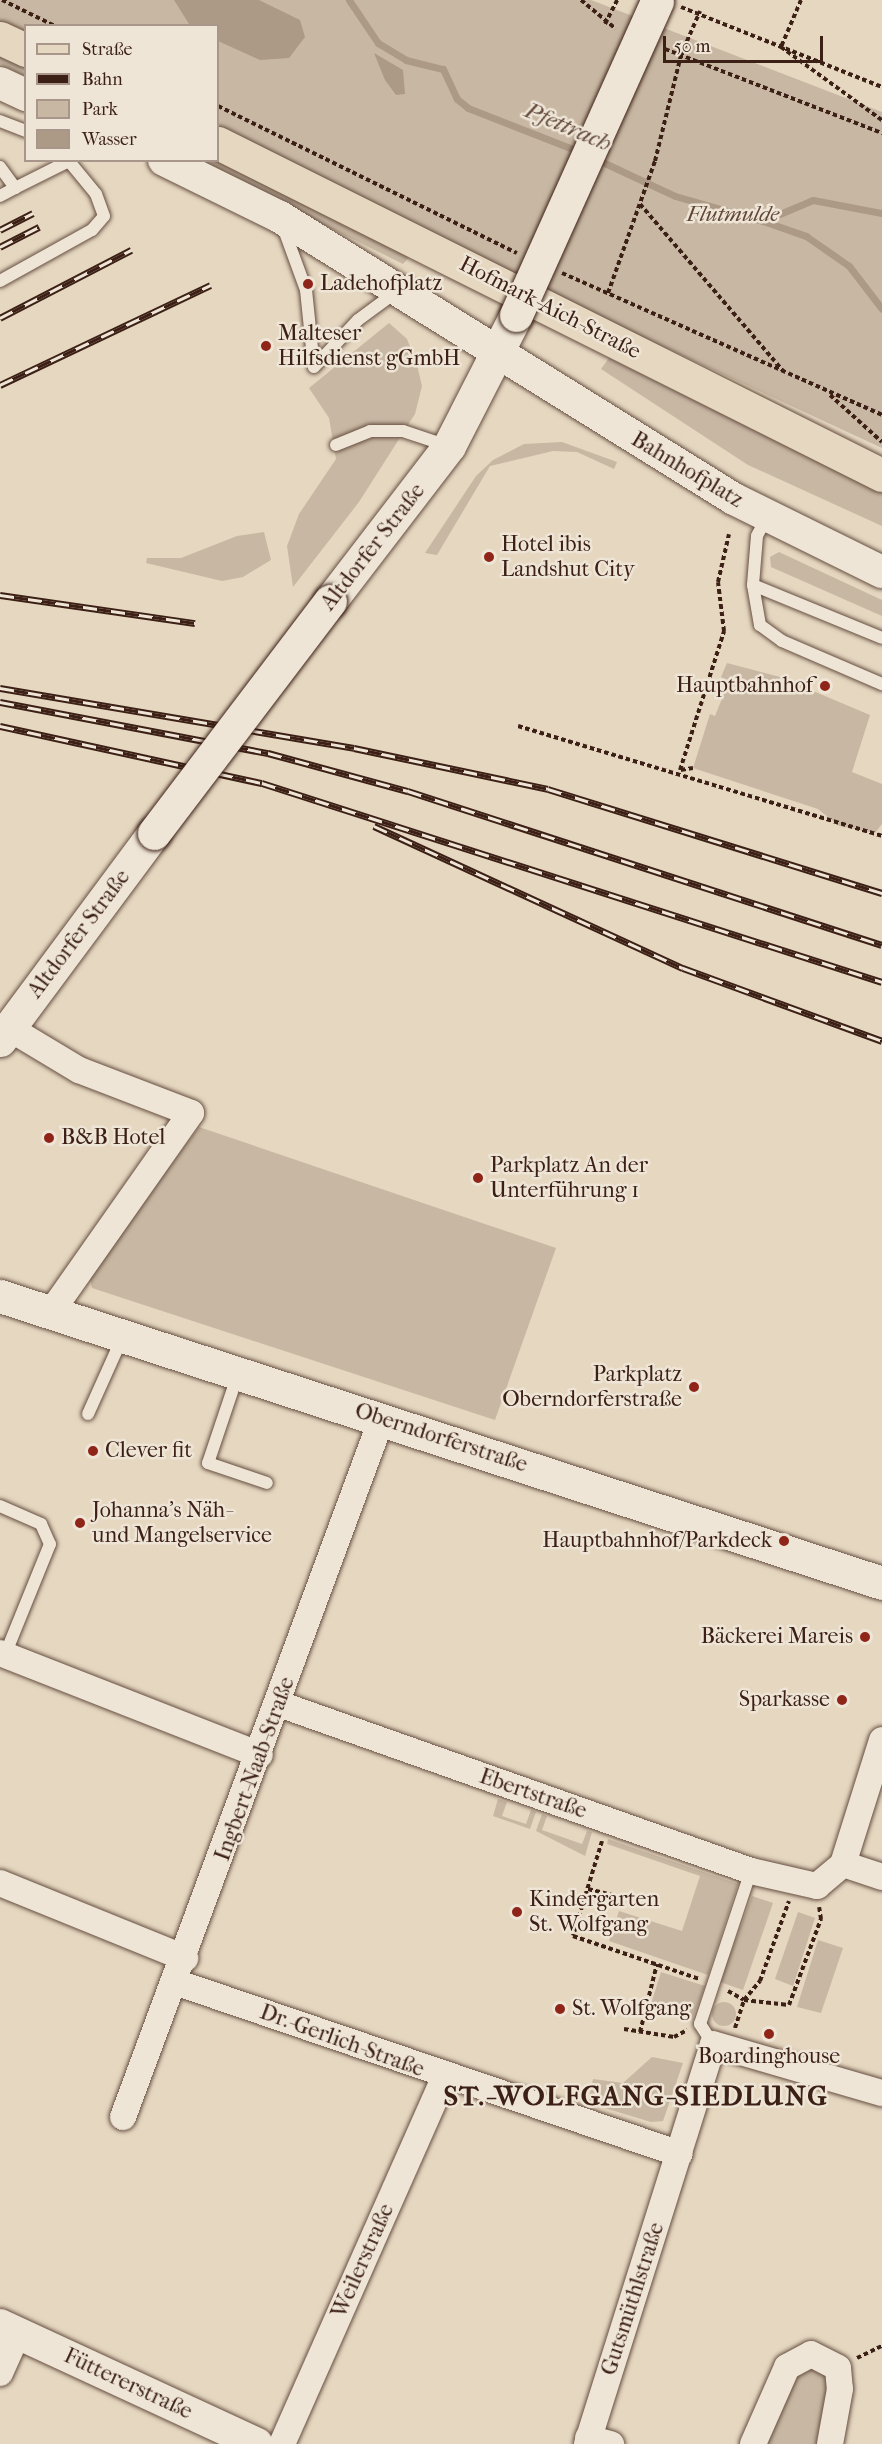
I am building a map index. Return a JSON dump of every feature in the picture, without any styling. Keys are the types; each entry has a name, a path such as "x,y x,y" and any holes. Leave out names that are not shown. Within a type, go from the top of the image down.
{"main road":[{"name":"Altdorfer Straße","path":"4,1034 449,446 499,353 657,1"},
{"path":"0,38 24,49"},
{"name":"Hofmark-Aich-Straße","path":"219,144 882,475"},
{"name":"Oberndorferstraße","path":"0,1296 239,1370 882,1582"}],"street":[{"path":"0,83 24,94"},
{"path":"168,162 280,217 396,292 499,353"},
{"name":"Bahnhofplatz","path":"499,353 767,517 882,572"},
{"path":"4,1034 79,1070 191,1113 51,1312"},
{"name":"Ingbert-Naab-Straße","path":"123,2117 279,1704 382,1418"},
{"path":"2,1654 260,1755"},
{"name":"Ebertstraße","path":"279,1704 751,1871 788,1882 817,1886"},
{"path":"817,1886 843,1864 882,1740"},
{"path":"843,1864 882,1877"},
{"name":"Dr.-Gerlich-Straße","path":"0,1883 180,1970 444,2077 680,2154"},
{"path":"714,2038 882,2093"},
{"name":"Gutsmüthlstraße","path":"595,2442 714,2038"},
{"name":"Weilerstraße","path":"282,2444 444,2077"},
{"path":"0,2373 9,2329"},
{"name":"Füttererstraße","path":"9,2329 257,2444"},
{"path":"753,2444 787,2367 811,2354 838,2368 840,2389 830,2444"}],"lane":[{"path":"0,121 24,130"},
{"path":"0,195 67,162"},
{"path":"0,281 92,230 104,216 96,194 70,162"},
{"path":"0,167 15,188"},
{"path":"280,217 306,290 314,367 358,320 396,292"},
{"path":"336,444 370,431 403,431 449,446"},
{"path":"767,517 757,536 753,585 760,625 782,641 882,684"},
{"path":"753,585 882,638"},
{"path":"88,1414 124,1335"},
{"path":"239,1370 208,1463 267,1483"},
{"path":"0,1506 41,1524 50,1544 2,1654"},
{"path":"714,2038 713,1984 751,1871"}],"path":[{"path":"2,0 51,24"},
{"path":"581,0 605,24 617,0"},
{"path":"781,47 801,0"},
{"path":"608,293 655,161 681,55 700,11 781,47 882,87"},
{"path":"781,47 882,120"},
{"path":"681,55 882,133"},
{"path":"639,203 784,372"},
{"path":"827,392 882,442"},
{"path":"680,771 724,631 718,582 729,534"},
{"path":"518,726 607,755 680,771 882,836"},
{"path":"680,771 693,768"},
{"path":"608,1820 573,1936 713,1984 744,2000 789,2005 821,1919 817,1886"},
{"path":"624,2029 674,2037 714,2038 760,1981 789,1906 788,1882"},
{"path":"588,1889 619,1897"},
{"path":"640,2032 657,1964"}],"green space":[{"name":"Flutmulde","path":"0,0 591,0 882,112 882,448 597,316 219,129 219,24 24,24 24,35 0,23"},
{"path":"0,53 24,65 24,76 0,64"},
{"path":"219,160 410,256 403,264 197,162"},
{"path":"389,323 407,339 417,365 422,386 415,414 359,502 293,587 287,546 299,514 336,459 329,418 309,388"},
{"path":"609,358 882,493 882,526 748,465 601,369"},
{"path":"562,442 617,462 614,469 577,452 553,451 490,466 437,555 425,553 476,476 493,460 524,444"},
{"path":"264,532 271,560 243,577 222,581 146,563 147,558 181,558 237,536"},
{"path":"779,552 882,600 882,616 771,567 770,557"},
{"path":"727,663 780,677 870,715 852,772 882,784 882,824 875,833 839,826 818,809 693,768 710,714 715,716 729,681 721,677"},
{"path":"199,1127 556,1248 495,1420 92,1288 89,1275"},
{"path":"498,1799 507,1802 502,1816 526,1824 531,1810 536,1812 530,1829 493,1816"},
{"path":"542,1814 547,1816 542,1830 582,1844 587,1831 592,1832 585,1856 536,1831"},
{"path":"608,1839 738,1884 708,1975 609,1941 619,1911 682,1931 700,1876 607,1844"},
{"path":"752,1896 773,1903 743,1990 720,1982"},
{"path":"798,1912 815,1918 793,1986 775,1979"},
{"path":"818,1940 843,1948 821,2013 797,2007"},
{"path":"661,1972 705,1986 692,2019 651,2004"},
{"path":"724,2002 732,2006 736,2014 732,2022 724,2026 716,2022 712,2014 716,2006"},
{"path":"652,2057 683,2063 663,2121 651,2122 588,2103 593,2079 623,2083"},
{"path":"804,2363 832,2376 822,2444 763,2444"}],"water":[{"path":"174,0 259,0 300,20 305,37 289,58 260,60 219,41 219,24 189,24"},
{"path":"374,53 403,70 405,94 396,95 385,80"}],"waterway":[{"name":"Pfettrach","path":"349,0 378,43 406,60 443,69 457,99 468,108 580,152"},
{"name":"Pfettrach","path":"596,159 675,196 763,221 813,200 882,213"},
{"name":"Pfettrach","path":"763,221 806,236 849,266 882,309"}],"railway":[{"path":"0,230 33,213"},
{"path":"0,247 39,227"},
{"path":"0,318 131,250"},
{"path":"0,385 211,285"},
{"path":"0,595 195,623"},
{"path":"0,688 354,748 548,789 882,893"},
{"path":"0,702 268,753 408,791 882,945"},
{"path":"0,726 262,783 882,982"},
{"path":"374,826 683,968 882,1041"}],"place":[{"name":"Ladehofplatz","path":"308,284"},
{"name":"Malteser Hilfsdienst gGmbH","path":"266,346"},
{"name":"Hotel ibis Landshut City","path":"489,557"},
{"name":"Hauptbahnhof","path":"825,686"},
{"name":"B&B Hotel","path":"49,1138"},
{"name":"Parkplatz An der Unterführung 1","path":"478,1178"},
{"name":"Parkplatz Oberndorferstraße","path":"694,1387"},
{"name":"Clever fit","path":"93,1451"},
{"name":"Johanna's Näh- und Mangelservice","path":"80,1523"},
{"name":"Hauptbahnhof/Parkdeck","path":"784,1541"},
{"name":"Bäckerei Mareis","path":"865,1637"},
{"name":"Sparkasse","path":"842,1700"},
{"name":"Kindergarten St. Wolfgang","path":"517,1912"},
{"name":"St. Wolfgang","path":"560,2009"},
{"name":"Boardinghouse","path":"769,2034"}],"district":[{"name":"ST.-WOLFGANG-SIEDLUNG","path":"636,2096"}]}
